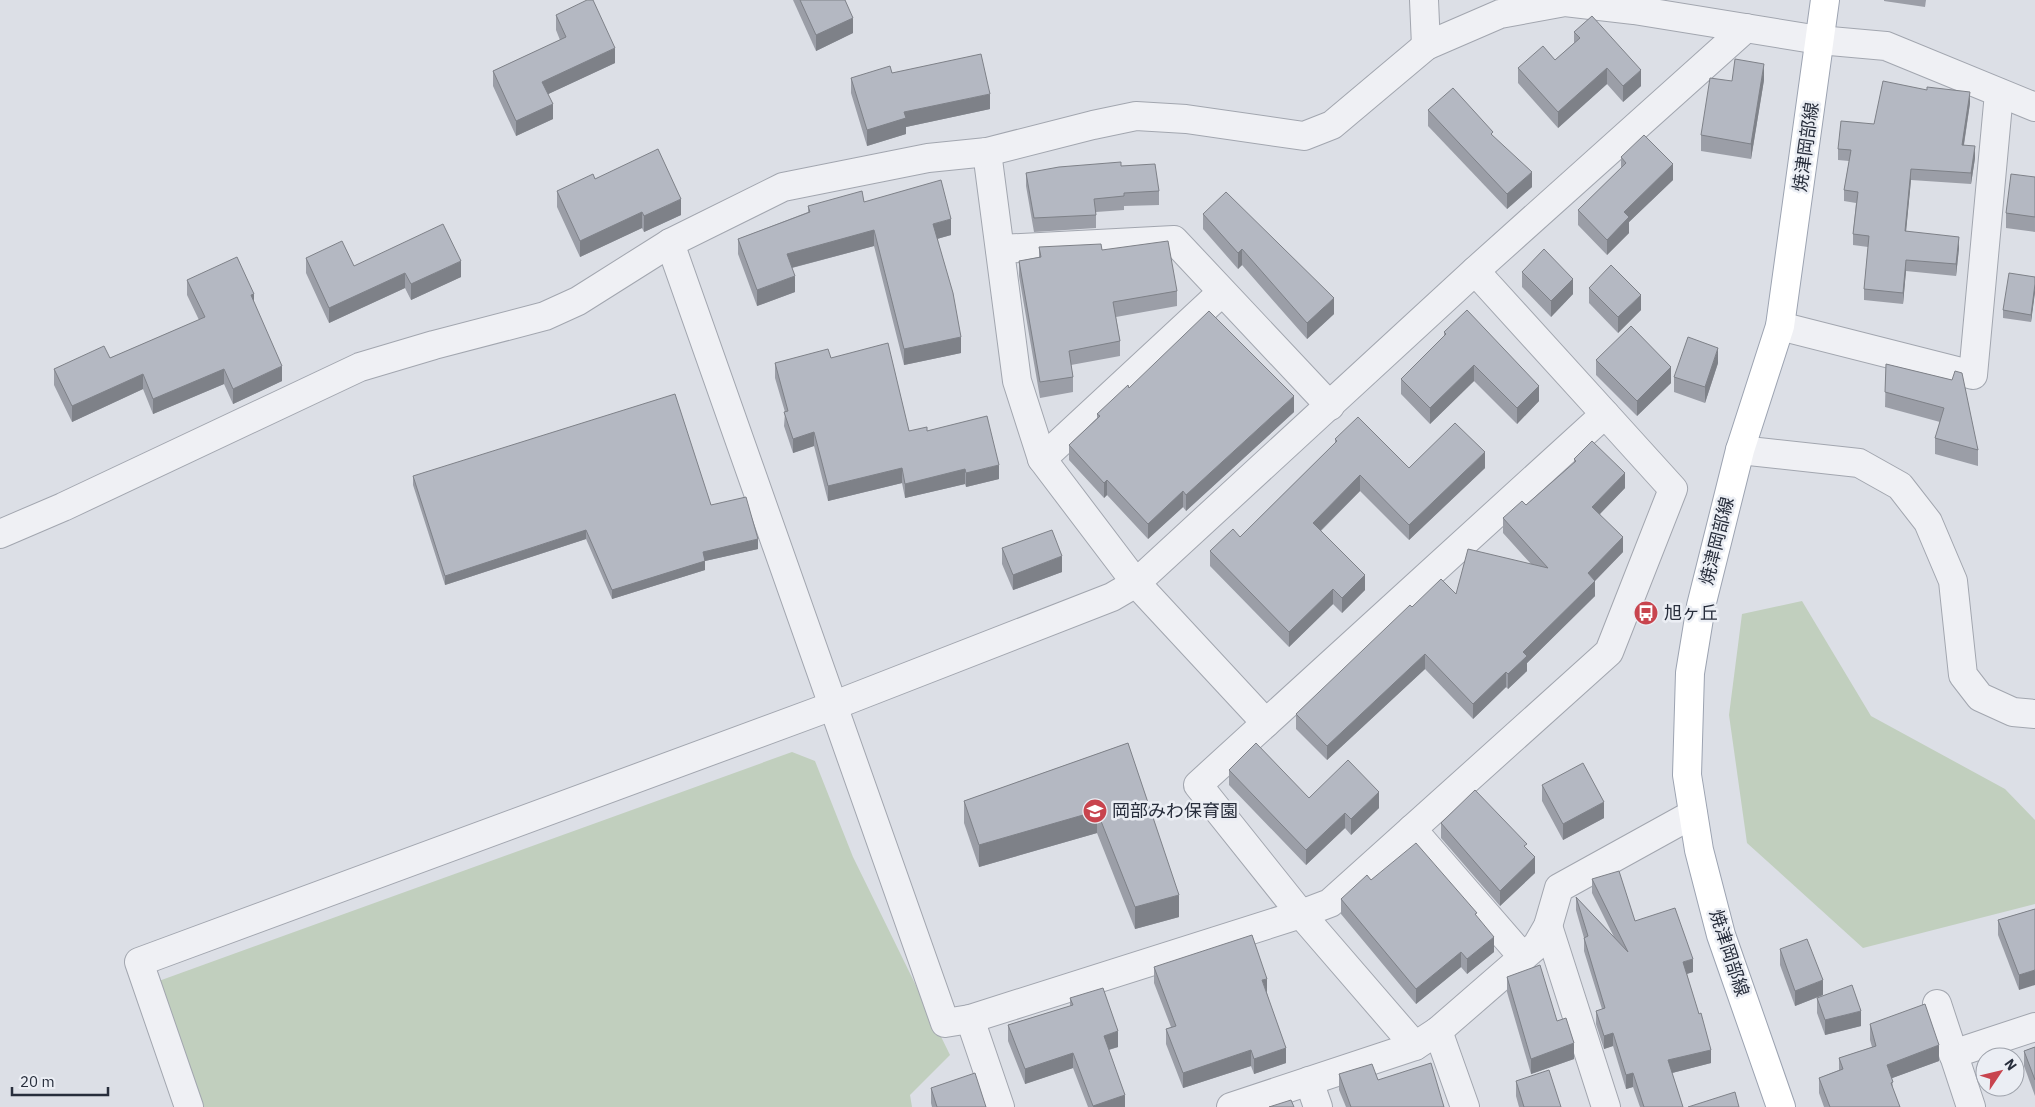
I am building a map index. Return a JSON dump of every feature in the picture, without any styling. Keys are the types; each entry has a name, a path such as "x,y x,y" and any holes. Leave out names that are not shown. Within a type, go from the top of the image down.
{"main road":[{"name":"焼津岡部線","path":"1782,1107 1721,934 1699,850 1687,775 1690,673 1701,606 1740,450 1780,326 1815,88 1825,0"}],"street":[{"path":"1424,0 1426,46"},
{"path":"0,534 360,368 434,344 545,316 578,300 670,243 783,187 928,158 987,152 1093,124 1136,116 1186,119 1304,136 1332,125 1426,46 1500,14 1566,1 1820,40 1886,46 2035,107"},
{"path":"189,1107 139,962 835,706 1112,597 1136,583 1475,271 1746,28"},
{"path":"1780,326 1973,375 1998,93"},
{"path":"987,152 1017,381 1042,458 1136,583 1266,723"},
{"path":"1000,249 1174,240 1330,406"},
{"path":"670,243 835,706 945,1023 970,1018 1301,914 1330,902 1609,652 1673,489 1475,271"},
{"path":"1042,458 1222,292"},
{"path":"1415,1046 1301,914 1198,785 1605,414"},
{"path":"1740,450 1859,463 1900,486 1928,522 1953,580 1963,675 1980,697 2013,712 2035,714"},
{"path":"1231,1107 1415,1046 1438,1031 1536,945 1548,926 1559,888 1693,814"},
{"path":"1412,829 1523,957"},
{"path":"1548,926 1606,1107"},
{"path":"1937,1004 1971,1107"},
{"path":"970,1018 1000,1107"},
{"path":"1953,1054 2035,1027"},
{"path":"1438,1031 1465,1107"},
{"path":"1310,1081 1318,1107"}],"green space":[{"path":"1802,601 1871,716 2005,789 2035,820 2035,904 1863,948 1747,843 1729,715 1742,614"},
{"path":"792,752 815,761 853,857 950,1055 910,1095 912,1107 177,1107 156,982"}],"building":[{"path":"587,0 593,0 615,48 542,82 553,104 516,121 493,71 566,37 556,15"},
{"path":"800,0 845,0 853,18 816,35"},
{"path":"1592,16 1641,70 1623,86 1607,68 1558,112 1518,68 1543,46 1555,60 1580,38 1574,32"},
{"path":"981,54 990,94 904,112 906,118 867,130 851,78 890,66 892,73"},
{"path":"1735,59 1764,64 1751,144 1701,135 1710,78 1732,81"},
{"path":"1883,81 1927,90 1927,87 1970,92 1962,145 1975,146 1971,173 1911,169 1905,231 1959,237 1956,264 1906,260 1903,293 1864,289 1869,236 1853,234 1858,192 1844,190 1851,150 1838,149 1841,121 1874,124"},
{"path":"1453,88 1493,132 1491,134 1532,172 1507,194 1428,110"},
{"path":"1644,135 1673,164 1624,212 1629,217 1607,240 1578,210 1626,163 1621,157"},
{"path":"658,149 681,199 644,216 642,212 580,241 557,191 593,174 595,179"},
{"path":"1121,162 1121,166 1155,164 1159,191 1124,193 1124,196 1094,199 1096,215 1034,218 1026,173 1059,167"},
{"path":"2011,174 2035,177 2035,217 2006,213"},
{"path":"941,180 951,219 933,224 953,293 961,337 904,349 874,230 787,254 795,276 757,290 738,239 810,212 808,206 862,191 864,202"},
{"path":"1226,192 1334,298 1307,323 1242,249 1238,253 1203,214"},
{"path":"443,224 461,261 411,284 405,273 329,308 306,258 342,241 354,266"},
{"path":"1168,241 1177,291 1113,302 1120,341 1069,351 1073,377 1040,382 1019,261 1041,257 1039,247 1101,244 1102,250"},
{"path":"1544,249 1573,279 1551,301 1522,272"},
{"path":"237,257 254,294 251,295 282,366 233,389 224,369 153,399 143,374 72,406 54,369 104,346 110,358 205,317 187,280"},
{"path":"1611,265 1641,295 1618,317 1589,288"},
{"path":"2009,273 2035,277 2031,315 2003,310"},
{"path":"1467,310 1539,386 1517,408 1474,365 1430,408 1401,379"},
{"path":"1209,311 1294,396 1186,495 1183,491 1148,524 1107,480 1104,483 1069,445 1100,416 1097,414 1128,385 1129,388"},
{"path":"1631,326 1671,367 1637,401 1596,360"},
{"path":"1688,337 1718,348 1705,387 1674,377"},
{"path":"888,343 909,431 927,427 927,431 987,416 999,465 966,473 965,469 905,484 902,468 828,486 814,432 793,439 784,412 788,411 775,363 828,349 831,358"},
{"path":"1886,364 1952,380 1955,371 1962,373 1978,450 1935,438 1944,408 1885,392"},
{"path":"675,394 711,505 746,497 758,539 703,552 705,561 612,590 586,530 445,576 413,476"},
{"path":"1358,417 1409,468 1455,423 1485,452 1409,525 1360,475 1313,523 1365,575 1342,598 1333,589 1289,632 1210,551 1233,529 1240,537 1337,441 1335,439"},
{"path":"1592,441 1625,473 1592,507 1623,537 1588,573 1595,581 1523,652 1527,656 1508,674 1506,672 1473,704 1425,654 1327,746 1296,714 1410,605 1412,607 1441,579 1456,594 1468,549 1548,568 1503,518 1522,501 1526,505 1576,461 1574,459"},
{"path":"1052,530 1062,556 1013,575 1002,548"},
{"path":"1128,743 1179,895 1135,907 1097,811 979,845 964,801"},
{"path":"1256,743 1309,798 1348,760 1379,792 1351,819 1345,813 1306,850 1229,770"},
{"path":"1583,763 1604,802 1563,824 1542,785"},
{"path":"1475,790 1527,844 1524,846 1535,857 1500,891 1441,823"},
{"path":"1416,843 1477,913 1475,914 1494,937 1467,959 1461,952 1416,989 1341,899 1367,875 1371,880"},
{"path":"1619,871 1635,921 1675,908 1693,959 1683,962 1699,1014 1701,1013 1711,1050 1668,1060 1683,1107 1644,1107 1633,1073 1626,1075 1613,1033 1604,1036 1596,1011 1605,1008 1584,938 1588,936 1576,897 1628,952 1592,879"},
{"path":"2035,909 2035,970 2019,975 1998,920"},
{"path":"1252,935 1267,979 1262,980 1286,1048 1254,1059 1251,1050 1183,1073 1166,1029 1176,1026 1154,967"},
{"path":"1807,939 1823,980 1795,991 1780,949"},
{"path":"1540,965 1557,1021 1566,1018 1574,1043 1531,1059 1507,977"},
{"path":"1852,985 1861,1011 1825,1020 1817,998"},
{"path":"1103,988 1118,1031 1104,1036 1125,1095 1093,1106 1073,1053 1025,1069 1008,1025 1073,1005 1070,998"},
{"path":"1925,1004 1939,1045 1887,1065 1893,1082 1891,1083 1900,1107 1830,1107 1819,1078 1843,1069 1839,1058 1876,1046 1870,1024"},
{"path":"2035,1047 2035,1080 2025,1054 2025,1051"},
{"path":"1431,1063 1444,1107 1351,1107 1339,1074 1372,1064 1378,1080"},
{"path":"1549,1070 1561,1107 1524,1107 1516,1081"},
{"path":"975,1073 986,1107 937,1107 931,1088"},
{"path":"1735,1092 1739,1107 1688,1107"},
{"path":"1291,1100 1294,1107 1269,1107"}],"place":[{"name":"旭ヶ丘","path":"1646,613"},
{"name":"岡部みわ保育園","path":"1095,811"}]}
